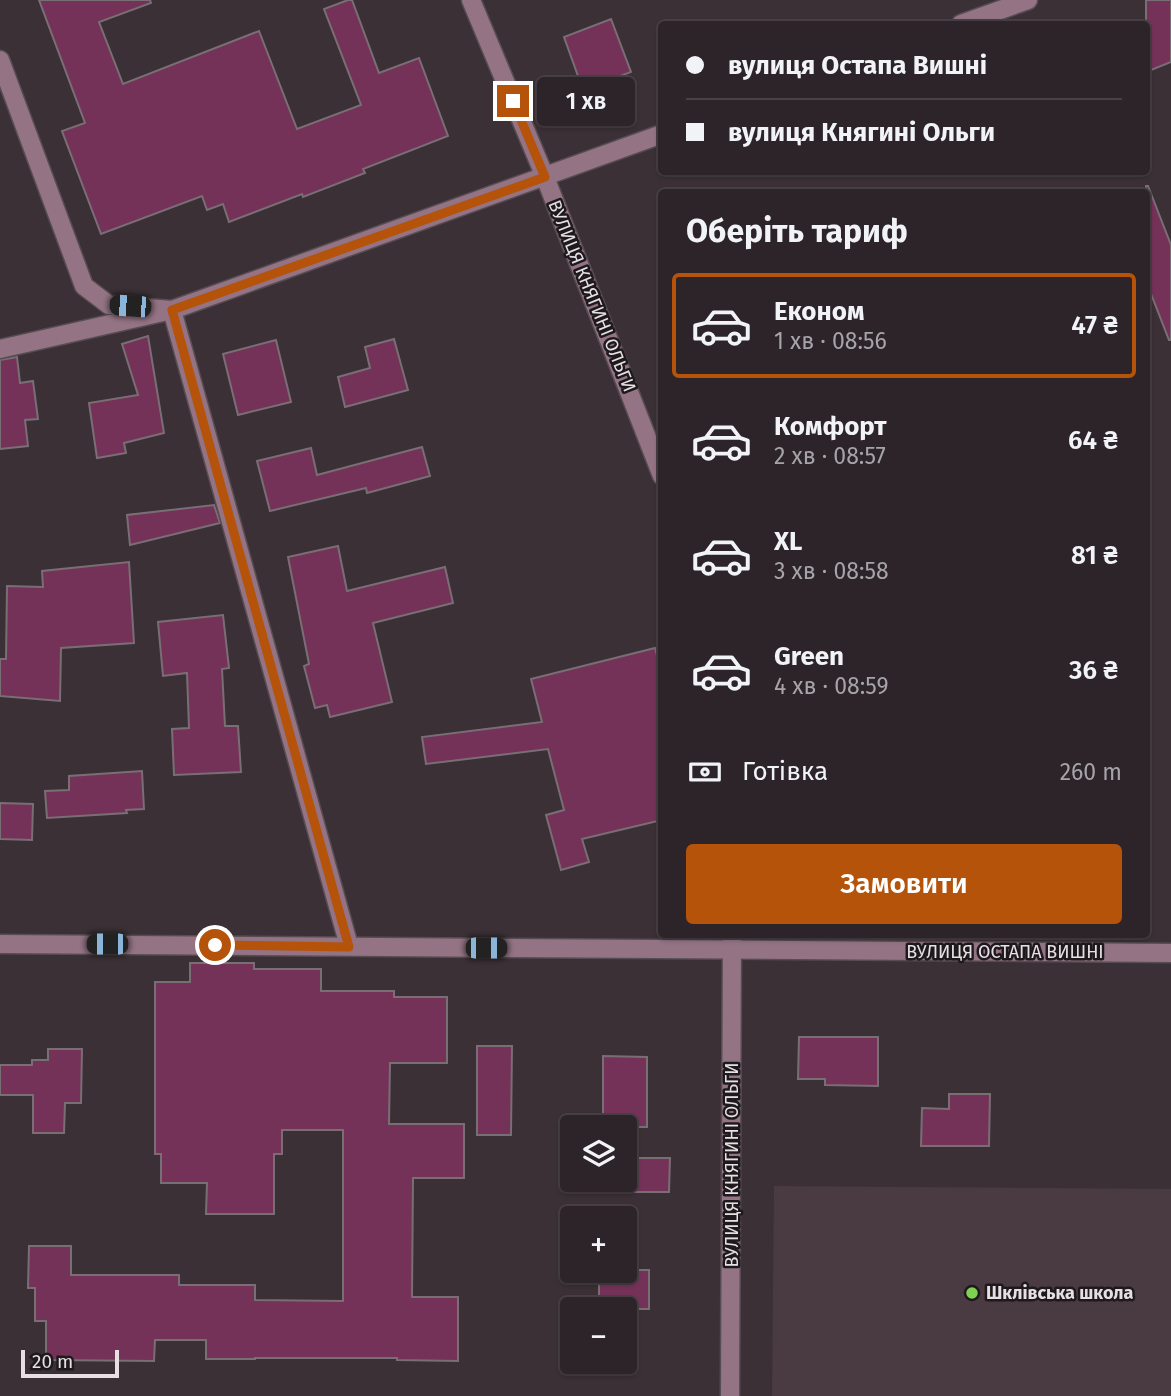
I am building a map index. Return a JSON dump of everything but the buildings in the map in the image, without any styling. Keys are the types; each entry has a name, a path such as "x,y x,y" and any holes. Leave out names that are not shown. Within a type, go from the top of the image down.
{"street":[{"name":"ВУЛИЦЯ КНЯГИНІ ОЛЬГИ","path":"471,0 545,177 658,466"},
{"path":"969,21 1028,0"},
{"path":"0,60 83,286 109,305 172,310"},
{"path":"0,349 172,310 658,135"},
{"path":"172,310 349,947"},
{"name":"ВУЛИЦЯ КНЯГИНІ ОЛЬГИ","path":"730,1396 733,942"},
{"name":"ВУЛИЦЯ ОСТАПА ВИШНІ","path":"0,944 349,947 733,942 1171,953"}],"shaded area":[{"name":"Шклівська школа","path":"774,1186 1171,1189 1171,1396 772,1396"}],"place":[{"name":"Шклівська школа","path":"972,1293"}],"route":[{"path":"215,945 349,947 172,310 545,177 513,101"}]}
